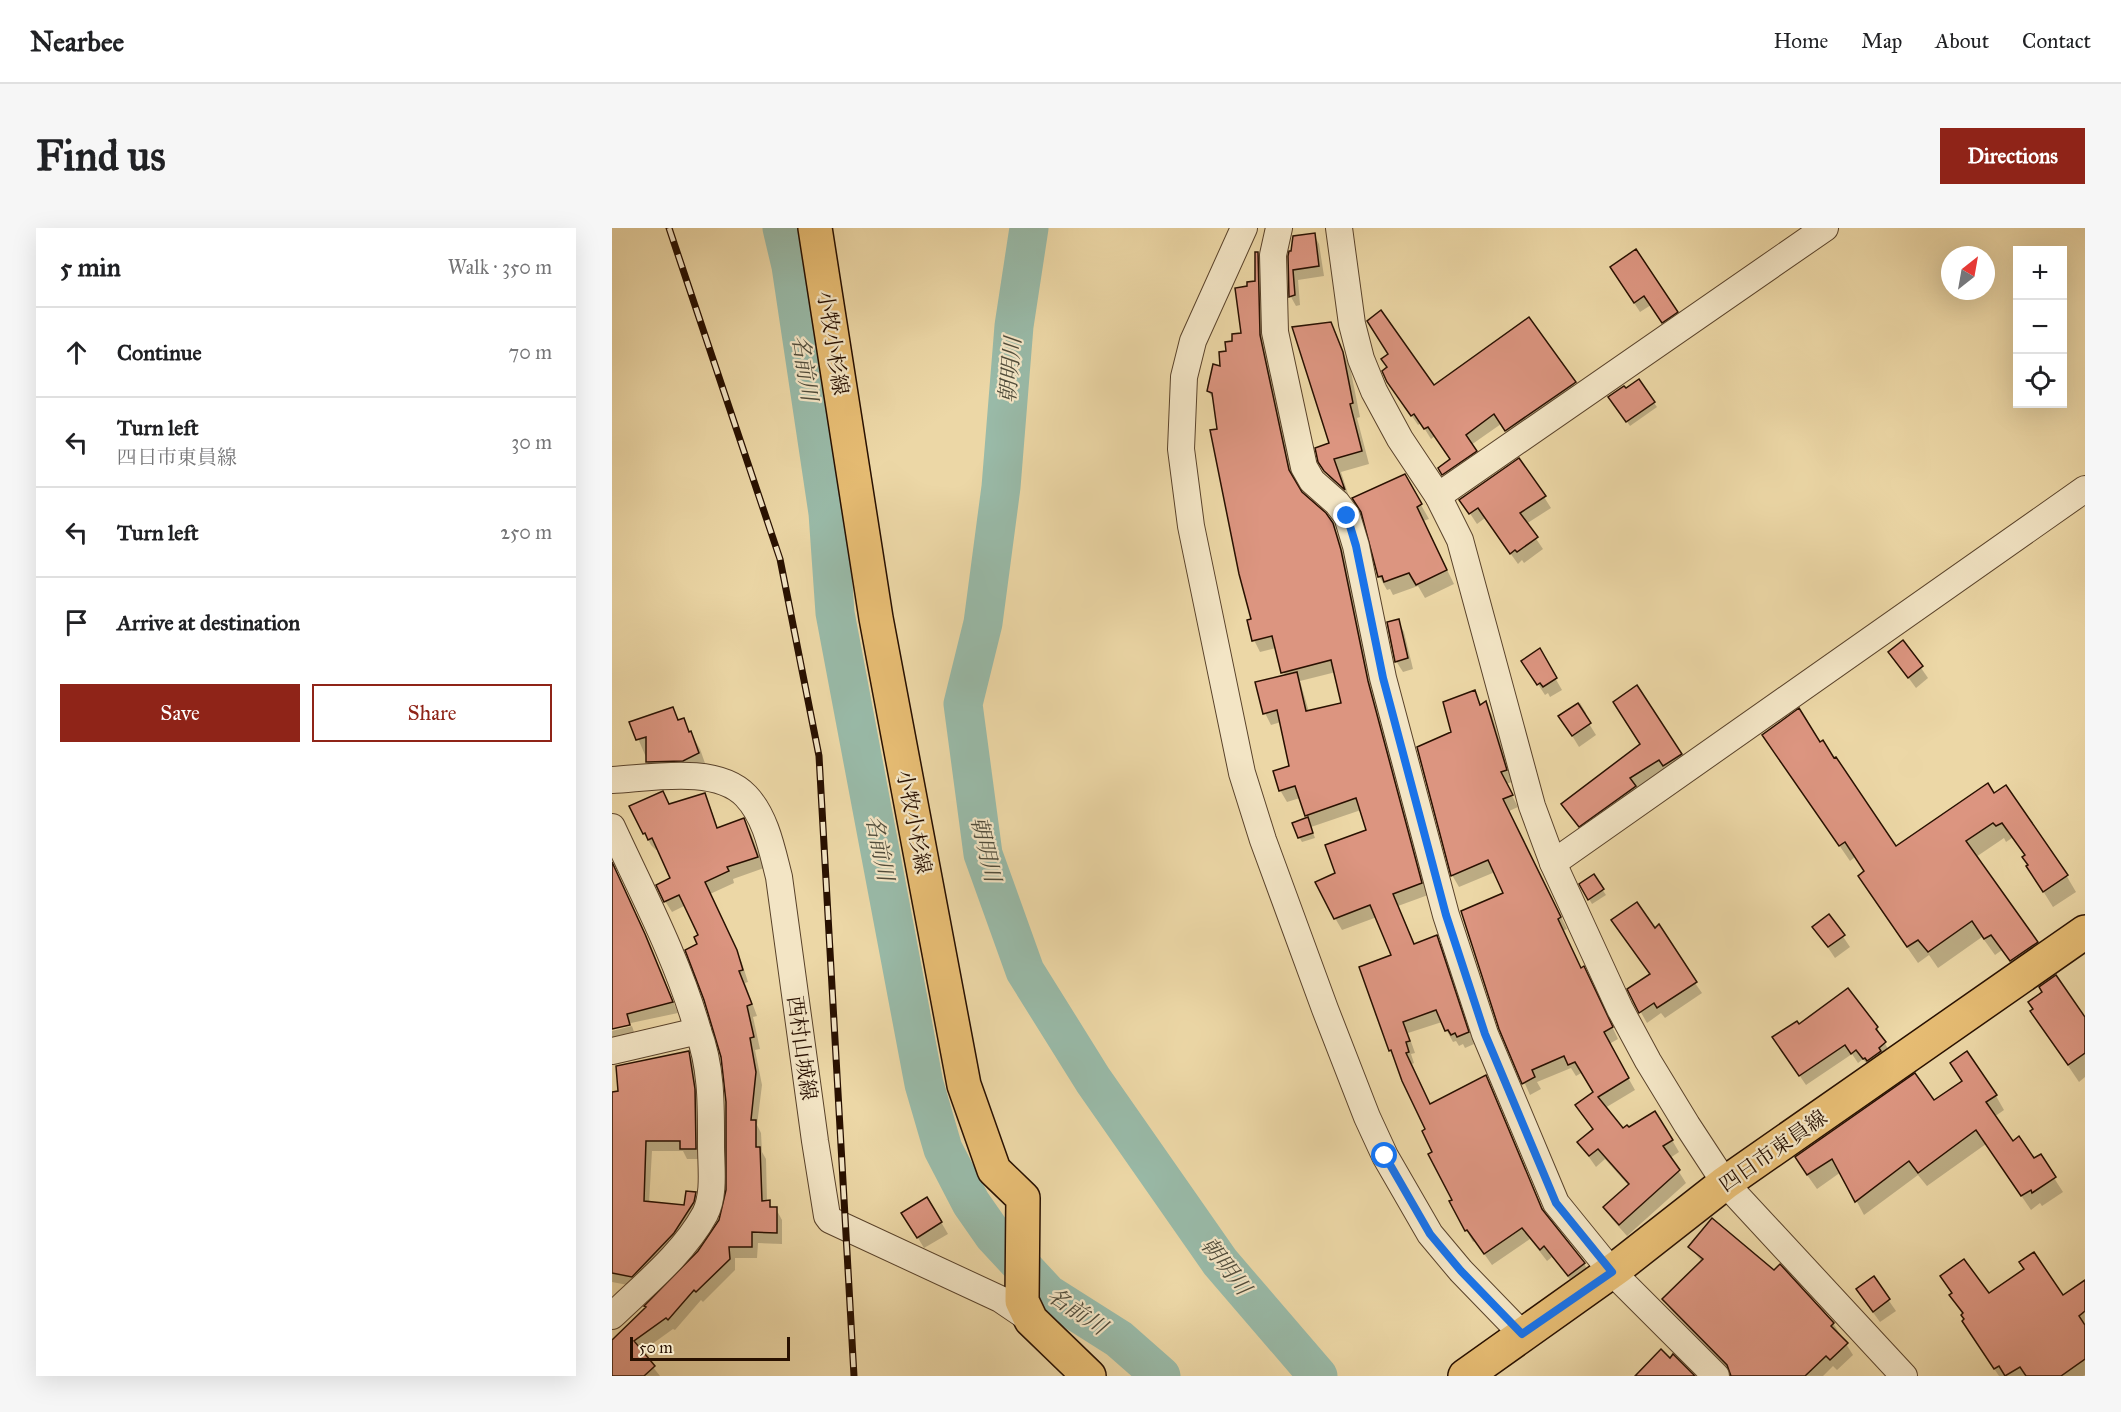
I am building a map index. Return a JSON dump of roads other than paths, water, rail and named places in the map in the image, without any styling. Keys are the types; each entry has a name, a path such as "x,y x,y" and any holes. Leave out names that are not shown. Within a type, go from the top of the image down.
{"main road":[{"name":"小牧小杉線","path":"815,228 876,618 964,1085 994,1170 1023,1198 1026,1311"},
{"name":"四日市東員線","path":"1465,1376 1517,1337 1612,1272 1725,1183 2085,932"},
{"path":"1026,1311 1089,1376"}],"street":[{"path":"1244,228 1193,341 1184,377 1181,449 1191,526 1208,597 1242,773 1263,840 1325,1009 1367,1117 1385,1156 1430,1234 1517,1337"},
{"path":"1279,228 1272,255 1275,332 1304,467 1312,481 1337,503 1347,516 1356,546 1383,678 1446,915 1485,1034 1556,1203 1612,1272 1716,1376"},
{"path":"1339,228 1352,324 1361,359 1374,391 1395,429 1438,496 1460,540 1532,806 1553,863 1620,1010 1659,1079 1725,1183 1904,1376"},
{"path":"1438,496 1825,228"},
{"path":"1553,863 2085,489"},
{"name":"西村山城線","path":"612,780 697,776 718,779 734,786 746,796 765,827 779,877 815,1141 827,1216 830,1220 1026,1311"},
{"path":"612,827 675,963 691,1004 705,1050 711,1096 711,1173 706,1212 667,1262 616,1307"},
{"path":"612,1051 698,1031"}],"waterway":[{"name":"名前川","path":"782,228 791,266 828,513 835,613 924,1084 943,1149 971,1203 994,1236 1048,1294 1119,1339 1161,1376"},
{"name":"朝明川","path":"1029,228 1014,326 1001,487 983,623 963,704 983,854 1025,971 1093,1080 1220,1262 1318,1376"}],"railway":[{"path":"669,228 780,559 819,756 854,1376"}]}
